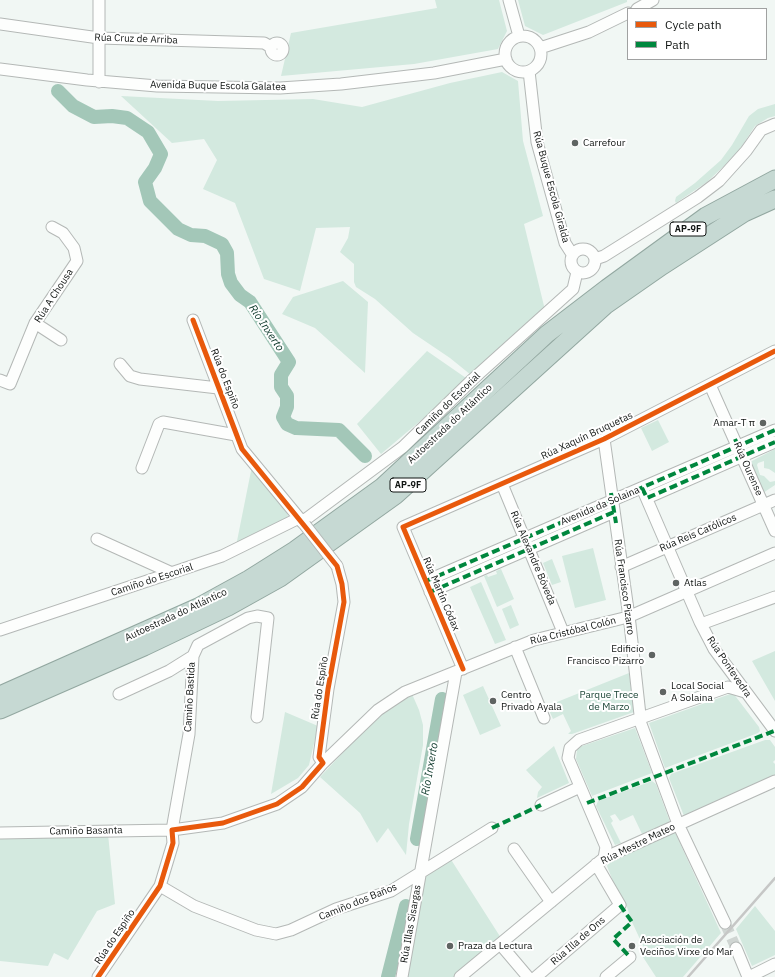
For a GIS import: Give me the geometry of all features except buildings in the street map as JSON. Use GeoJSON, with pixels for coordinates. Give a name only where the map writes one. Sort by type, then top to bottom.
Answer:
{"type":"FeatureCollection","features":[{"type":"Feature","properties":{"kind":"highway","name":"Autoestrada do Atlántico"},"geometry":{"type":"LineString","coordinates":[[0,695],[198,607],[249,579],[295,550],[382,487],[547,334],[706,216],[775,179]]}},
{"type":"Feature","properties":{"kind":"highway","name":"Autoestrada do Atlántico"},"geometry":{"type":"LineString","coordinates":[[0,710],[144,648],[228,607],[280,578],[396,495],[606,305],[662,266],[744,213],[775,199]]}},
{"type":"Feature","properties":{"kind":"highway"},"geometry":{"type":"LineString","coordinates":[[0,682],[196,598],[273,558],[295,550]]}},
{"type":"Feature","properties":{"kind":"highway"},"geometry":{"type":"LineString","coordinates":[[0,721],[179,644],[249,603],[280,578]]}},
{"type":"Feature","properties":{"kind":"street"},"geometry":{"type":"LineString","coordinates":[[99,82],[100,0]]}},
{"type":"Feature","properties":{"kind":"street"},"geometry":{"type":"LineString","coordinates":[[509,0],[519,36]]}},
{"type":"Feature","properties":{"kind":"street"},"geometry":{"type":"LineString","coordinates":[[638,5],[653,0]]}},
{"type":"Feature","properties":{"kind":"street"},"geometry":{"type":"LineString","coordinates":[[540,48],[589,32],[627,13]]}},
{"type":"Feature","properties":{"kind":"street","name":"Rúa Cruz de Arriba"},"geometry":{"type":"LineString","coordinates":[[0,24],[99,38],[264,43],[271,47]]}},
{"type":"Feature","properties":{"kind":"street"},"geometry":{"type":"LineString","coordinates":[[519,36],[529,37],[538,43],[540,48],[540,62],[529,71],[518,71],[508,64],[506,59],[506,48],[509,43],[519,36]]}},
{"type":"Feature","properties":{"kind":"street","name":"Avenida Buque Escola Galatea"},"geometry":{"type":"LineString","coordinates":[[0,69],[99,82],[165,86],[280,88],[342,84],[434,73],[506,59]]}},
{"type":"Feature","properties":{"kind":"street","name":"Rúa Buque Escola Giralda"},"geometry":{"type":"LineString","coordinates":[[529,71],[536,142],[565,243],[572,254]]}},
{"type":"Feature","properties":{"kind":"street"},"geometry":{"type":"LineString","coordinates":[[595,259],[604,256],[698,197],[719,181],[746,151],[761,130],[775,124]]}},
{"type":"Feature","properties":{"kind":"street","name":"Rúa A Chousa"},"geometry":{"type":"LineString","coordinates":[[0,380],[10,384],[35,324],[77,261],[74,248],[63,233],[52,227]]}},
{"type":"Feature","properties":{"kind":"street"},"geometry":{"type":"LineString","coordinates":[[587,249],[593,254],[595,259],[595,264],[590,271],[584,274],[577,272],[571,265],[572,254],[577,250],[587,249]]}},
{"type":"Feature","properties":{"kind":"street","name":"Camiño do Escorial"},"geometry":{"type":"LineString","coordinates":[[0,630],[222,556],[302,522],[403,447],[473,379],[573,289],[577,272]]}},
{"type":"Feature","properties":{"kind":"street","name":"Rúa do Espiño"},"geometry":{"type":"LineString","coordinates":[[193,320],[242,449],[337,566],[342,584],[344,602],[328,690],[319,757],[323,763]]}},
{"type":"Feature","properties":{"kind":"street"},"geometry":{"type":"LineString","coordinates":[[35,324],[61,340]]}},
{"type":"Feature","properties":{"kind":"street","name":"Rúa Xaquín Bruquetas"},"geometry":{"type":"LineString","coordinates":[[402,527],[604,439],[775,351]]}},
{"type":"Feature","properties":{"kind":"street"},"geometry":{"type":"LineString","coordinates":[[120,364],[130,376],[218,388]]}},
{"type":"Feature","properties":{"kind":"street","name":"Rúa Ourense"},"geometry":{"type":"LineString","coordinates":[[710,385],[775,531]]}},
{"type":"Feature","properties":{"kind":"street"},"geometry":{"type":"LineString","coordinates":[[142,468],[160,424],[163,422],[236,435]]}},
{"type":"Feature","properties":{"kind":"street","name":"Avenida da Solaina"},"geometry":{"type":"LineString","coordinates":[[430,592],[612,501],[644,493],[740,451],[775,430]]}},
{"type":"Feature","properties":{"kind":"street","name":"Rúa Francisco Pizarro"},"geometry":{"type":"LineString","coordinates":[[604,439],[640,718],[678,824],[725,923]]}},
{"type":"Feature","properties":{"kind":"street","name":"Avenida da Solaina"},"geometry":{"type":"LineString","coordinates":[[740,451],[775,442]]}},
{"type":"Feature","properties":{"kind":"street","name":"Rúa Alexandre Bóveda"},"geometry":{"type":"LineString","coordinates":[[502,484],[563,632]]}},
{"type":"Feature","properties":{"kind":"street","name":"Rúa Pontevedra"},"geometry":{"type":"LineString","coordinates":[[644,493],[686,592],[714,649],[728,670],[775,731]]}},
{"type":"Feature","properties":{"kind":"street","name":"Rúa Reis Católicos"},"geometry":{"type":"LineString","coordinates":[[621,567],[775,500]]}},
{"type":"Feature","properties":{"kind":"street","name":"Avenida da Solaina"},"geometry":{"type":"LineString","coordinates":[[426,581],[614,512]]}},
{"type":"Feature","properties":{"kind":"street","name":"Rúa Martín Códax"},"geometry":{"type":"LineString","coordinates":[[402,527],[426,581],[460,670]]}},
{"type":"Feature","properties":{"kind":"street"},"geometry":{"type":"LineString","coordinates":[[97,539],[172,573]]}},
{"type":"Feature","properties":{"kind":"street","name":"Rúa Cristóbal Colón"},"geometry":{"type":"LineString","coordinates":[[323,763],[391,700],[405,692],[534,640],[628,617],[775,553]]}},
{"type":"Feature","properties":{"kind":"street"},"geometry":{"type":"LineString","coordinates":[[701,624],[775,597]]}},
{"type":"Feature","properties":{"kind":"street","name":"Camiño Bastida"},"geometry":{"type":"LineString","coordinates":[[172,830],[189,734],[193,656],[198,645],[248,618],[258,616],[268,618],[257,718]]}},
{"type":"Feature","properties":{"kind":"street"},"geometry":{"type":"LineString","coordinates":[[515,647],[544,718]]}},
{"type":"Feature","properties":{"kind":"street"},"geometry":{"type":"LineString","coordinates":[[119,694],[169,671],[193,656]]}},
{"type":"Feature","properties":{"kind":"street"},"geometry":{"type":"LineString","coordinates":[[421,871],[460,670]]}},
{"type":"Feature","properties":{"kind":"street"},"geometry":{"type":"LineString","coordinates":[[728,670],[731,679],[728,687]]}},
{"type":"Feature","properties":{"kind":"street"},"geometry":{"type":"LineString","coordinates":[[605,856],[580,786],[568,758],[570,748],[579,740],[728,687],[745,692]]}},
{"type":"Feature","properties":{"kind":"street"},"geometry":{"type":"LineString","coordinates":[[172,830],[223,823],[277,804],[302,787],[323,763]]}},
{"type":"Feature","properties":{"kind":"street","name":"Rúa Mestre Mateo"},"geometry":{"type":"LineString","coordinates":[[463,976],[605,856],[775,781]]}},
{"type":"Feature","properties":{"kind":"street"},"geometry":{"type":"LineString","coordinates":[[541,805],[580,786]]}},
{"type":"Feature","properties":{"kind":"street","name":"Camiño dos Baños"},"geometry":{"type":"LineString","coordinates":[[160,886],[194,906],[256,930],[276,934],[291,930],[336,909],[391,891],[492,828]]}},
{"type":"Feature","properties":{"kind":"street","name":"Rúa do Espiño"},"geometry":{"type":"LineString","coordinates":[[98,977],[160,886],[173,843],[172,830]]}},
{"type":"Feature","properties":{"kind":"street","name":"Camiño Basanta"},"geometry":{"type":"LineString","coordinates":[[0,832],[172,830]]}},
{"type":"Feature","properties":{"kind":"street"},"geometry":{"type":"LineString","coordinates":[[514,849],[551,902]]}},
{"type":"Feature","properties":{"kind":"street","name":"Rúa Illa de Ons"},"geometry":{"type":"LineString","coordinates":[[536,977],[620,905],[605,856]]}},
{"type":"Feature","properties":{"kind":"street","name":"Rúa Illas Sisargas"},"geometry":{"type":"LineString","coordinates":[[402,977],[421,871]]}},
{"type":"Feature","properties":{"kind":"street"},"geometry":{"type":"LineString","coordinates":[[500,944],[528,977]]}},
{"type":"Feature","properties":{"kind":"street"},"geometry":{"type":"LineString","coordinates":[[736,948],[749,977],[775,964]]}},
{"type":"Feature","properties":{"kind":"street"},"geometry":{"type":"LineString","coordinates":[[606,977],[630,957]]}},
{"type":"Feature","properties":{"kind":"green space"},"geometry":{"type":"Polygon","coordinates":[[[435,0],[499,0],[507,31],[498,49],[414,64],[281,76],[291,33],[437,8],[435,0]]]}},
{"type":"Feature","properties":{"kind":"green space"},"geometry":{"type":"Polygon","coordinates":[[[518,0],[627,0],[627,2],[543,35],[525,26],[518,0]]]}},
{"type":"Feature","properties":{"kind":"green space"},"geometry":{"type":"Polygon","coordinates":[[[502,72],[518,81],[523,141],[543,216],[524,224],[545,310],[471,375],[450,358],[413,333],[375,299],[356,287],[354,282],[354,264],[340,252],[348,238],[350,227],[316,228],[300,291],[264,279],[235,203],[203,189],[217,160],[204,139],[172,143],[121,96],[218,101],[313,99],[362,107],[450,83],[502,72]]]}},
{"type":"Feature","properties":{"kind":"green space"},"geometry":{"type":"Polygon","coordinates":[[[775,104],[775,116],[768,118],[755,126],[740,149],[725,165],[707,182],[676,203],[676,197],[695,183],[721,160],[732,145],[749,116],[758,109],[775,104]]]}},
{"type":"Feature","properties":{"kind":"green space"},"geometry":{"type":"Polygon","coordinates":[[[343,281],[368,302],[365,373],[315,328],[282,314],[293,297],[343,281]]]}},
{"type":"Feature","properties":{"kind":"green space"},"geometry":{"type":"Polygon","coordinates":[[[427,351],[466,378],[432,411],[381,454],[357,424],[427,351]]]}},
{"type":"Feature","properties":{"kind":"green space"},"geometry":{"type":"Polygon","coordinates":[[[658,420],[669,442],[652,451],[641,428],[658,420]]]}},
{"type":"Feature","properties":{"kind":"green space"},"geometry":{"type":"Polygon","coordinates":[[[775,449],[775,473],[764,468],[764,461],[758,463],[757,465],[760,475],[764,476],[770,482],[775,481],[775,485],[763,493],[750,462],[775,449]]]}},
{"type":"Feature","properties":{"kind":"green space"},"geometry":{"type":"Polygon","coordinates":[[[252,466],[287,511],[288,516],[286,520],[236,546],[252,466]]]}},
{"type":"Feature","properties":{"kind":"green space"},"geometry":{"type":"Polygon","coordinates":[[[593,548],[606,600],[575,608],[562,556],[593,548]]]}},
{"type":"Feature","properties":{"kind":"green space"},"geometry":{"type":"Polygon","coordinates":[[[552,559],[561,582],[552,585],[543,563],[552,559]]]}},
{"type":"Feature","properties":{"kind":"green space"},"geometry":{"type":"Polygon","coordinates":[[[501,569],[514,599],[497,607],[484,576],[487,575],[488,577],[497,574],[496,571],[501,569]]]}},
{"type":"Feature","properties":{"kind":"green space"},"geometry":{"type":"Polygon","coordinates":[[[481,582],[506,640],[495,644],[470,587],[481,582]]]}},
{"type":"Feature","properties":{"kind":"green space"},"geometry":{"type":"Polygon","coordinates":[[[511,605],[519,625],[510,629],[502,609],[511,605]]]}},
{"type":"Feature","properties":{"kind":"green space"},"geometry":{"type":"Polygon","coordinates":[[[775,651],[775,701],[752,661],[775,651]]]}},
{"type":"Feature","properties":{"kind":"green space","name":"Parque Trece de Marzo"},"geometry":{"type":"Polygon","coordinates":[[[629,673],[634,712],[572,734],[568,734],[571,731],[563,714],[553,719],[547,706],[629,673]]]}},
{"type":"Feature","properties":{"kind":"green space"},"geometry":{"type":"Polygon","coordinates":[[[483,686],[501,726],[480,735],[463,695],[483,686]]]}},
{"type":"Feature","properties":{"kind":"green space"},"geometry":{"type":"Polygon","coordinates":[[[733,693],[759,727],[760,731],[665,768],[649,723],[733,693]]]}},
{"type":"Feature","properties":{"kind":"green space"},"geometry":{"type":"Polygon","coordinates":[[[412,694],[419,710],[423,725],[423,745],[409,824],[406,855],[388,828],[377,843],[360,813],[320,777],[379,714],[412,694]]]}},
{"type":"Feature","properties":{"kind":"green space"},"geometry":{"type":"Polygon","coordinates":[[[285,712],[318,726],[309,765],[298,778],[271,794],[285,712]]]}},
{"type":"Feature","properties":{"kind":"green space"},"geometry":{"type":"Polygon","coordinates":[[[635,728],[652,773],[592,796],[576,759],[577,750],[579,747],[635,728]]]}},
{"type":"Feature","properties":{"kind":"green space"},"geometry":{"type":"Polygon","coordinates":[[[765,740],[770,740],[775,747],[775,760],[773,762],[775,764],[775,775],[684,816],[669,778],[671,774],[765,740]]]}},
{"type":"Feature","properties":{"kind":"green space"},"geometry":{"type":"Polygon","coordinates":[[[554,746],[569,783],[537,798],[538,792],[542,787],[526,770],[554,746]]]}},
{"type":"Feature","properties":{"kind":"green space"},"geometry":{"type":"Polygon","coordinates":[[[652,781],[656,784],[670,822],[642,834],[633,815],[620,821],[615,814],[610,816],[613,821],[611,823],[621,843],[615,845],[596,806],[598,801],[652,781]]]}},
{"type":"Feature","properties":{"kind":"green space"},"geometry":{"type":"Polygon","coordinates":[[[674,830],[721,933],[683,977],[656,977],[641,954],[645,950],[627,907],[620,899],[607,866],[611,859],[674,830]]]}},
{"type":"Feature","properties":{"kind":"green space"},"geometry":{"type":"Polygon","coordinates":[[[108,834],[115,904],[97,911],[68,960],[54,953],[48,966],[0,961],[0,838],[108,834]]]}},
{"type":"Feature","properties":{"kind":"green space"},"geometry":{"type":"Polygon","coordinates":[[[450,858],[501,938],[455,977],[408,977],[426,872],[450,858]]]}},
{"type":"Feature","properties":{"kind":"green space"},"geometry":{"type":"Polygon","coordinates":[[[755,906],[775,931],[775,955],[752,966],[736,929],[755,906]]]}},
{"type":"Feature","properties":{"kind":"waterway","name":"Río Inxerto"},"geometry":{"type":"LineString","coordinates":[[58,91],[73,106],[94,117],[112,116],[127,118],[148,132],[161,154],[155,168],[145,182],[150,201],[178,229],[191,235],[205,236],[222,244],[227,253],[228,274],[231,283],[240,295],[250,302],[289,362],[281,375],[281,387],[287,396],[287,407],[283,417],[287,424],[296,428],[339,430],[365,456]]}},
{"type":"Feature","properties":{"kind":"waterway","name":"Río Inxerto"},"geometry":{"type":"LineString","coordinates":[[417,839],[442,699]]}},
{"type":"Feature","properties":{"kind":"waterway","name":"Río Inxerto"},"geometry":{"type":"LineString","coordinates":[[388,977],[406,906]]}},
{"type":"Feature","properties":{"kind":"tunnel"},"geometry":{"type":"LineString","coordinates":[[725,923],[736,948]]}},
{"type":"Feature","properties":{"kind":"railway"},"geometry":{"type":"LineString","coordinates":[[688,977],[775,878]]}},
{"type":"Feature","properties":{"kind":"marked path"},"geometry":{"type":"LineString","coordinates":[[426,581],[775,430]]}},
{"type":"Feature","properties":{"kind":"marked path"},"geometry":{"type":"LineString","coordinates":[[735,439],[746,464]]}},
{"type":"Feature","properties":{"kind":"marked path"},"geometry":{"type":"LineString","coordinates":[[642,488],[647,498],[775,442]]}},
{"type":"Feature","properties":{"kind":"marked path"},"geometry":{"type":"LineString","coordinates":[[611,493],[616,523]]}},
{"type":"Feature","properties":{"kind":"marked path"},"geometry":{"type":"LineString","coordinates":[[430,592],[614,512]]}},
{"type":"Feature","properties":{"kind":"marked path"},"geometry":{"type":"LineString","coordinates":[[522,533],[533,559]]}},
{"type":"Feature","properties":{"kind":"marked path"},"geometry":{"type":"LineString","coordinates":[[587,803],[774,731]]}},
{"type":"Feature","properties":{"kind":"marked path"},"geometry":{"type":"LineString","coordinates":[[492,828],[541,805]]}},
{"type":"Feature","properties":{"kind":"marked path"},"geometry":{"type":"LineString","coordinates":[[620,905],[632,922],[613,939],[630,957]]}},
{"type":"Feature","properties":{"kind":"cycle path"},"geometry":{"type":"LineString","coordinates":[[98,977],[160,886],[173,843],[172,830],[223,823],[277,804],[302,787],[323,763],[319,757],[328,689],[344,602],[342,584],[337,566],[242,449],[193,320]]}},
{"type":"Feature","properties":{"kind":"cycle path"},"geometry":{"type":"LineString","coordinates":[[463,669],[403,527],[604,439],[775,351]]}},
{"type":"Feature","properties":{"kind":"place","name":"Carrefour"},"geometry":{"type":"Point","coordinates":[575,143]}},
{"type":"Feature","properties":{"kind":"place","name":"Amar-T π"},"geometry":{"type":"Point","coordinates":[763,423]}},
{"type":"Feature","properties":{"kind":"place","name":"Atlas"},"geometry":{"type":"Point","coordinates":[676,583]}},
{"type":"Feature","properties":{"kind":"place","name":"Edificio Francisco Pizarro"},"geometry":{"type":"Point","coordinates":[652,655]}},
{"type":"Feature","properties":{"kind":"place","name":"Local Social A Solaina"},"geometry":{"type":"Point","coordinates":[663,692]}},
{"type":"Feature","properties":{"kind":"place","name":"Centro Privado Ayala"},"geometry":{"type":"Point","coordinates":[493,701]}},
{"type":"Feature","properties":{"kind":"place","name":"Praza da Lectura"},"geometry":{"type":"Point","coordinates":[450,946]}},
{"type":"Feature","properties":{"kind":"place","name":"Asociación de Veciños Virxe do Mar"},"geometry":{"type":"Point","coordinates":[632,946]}}]}
